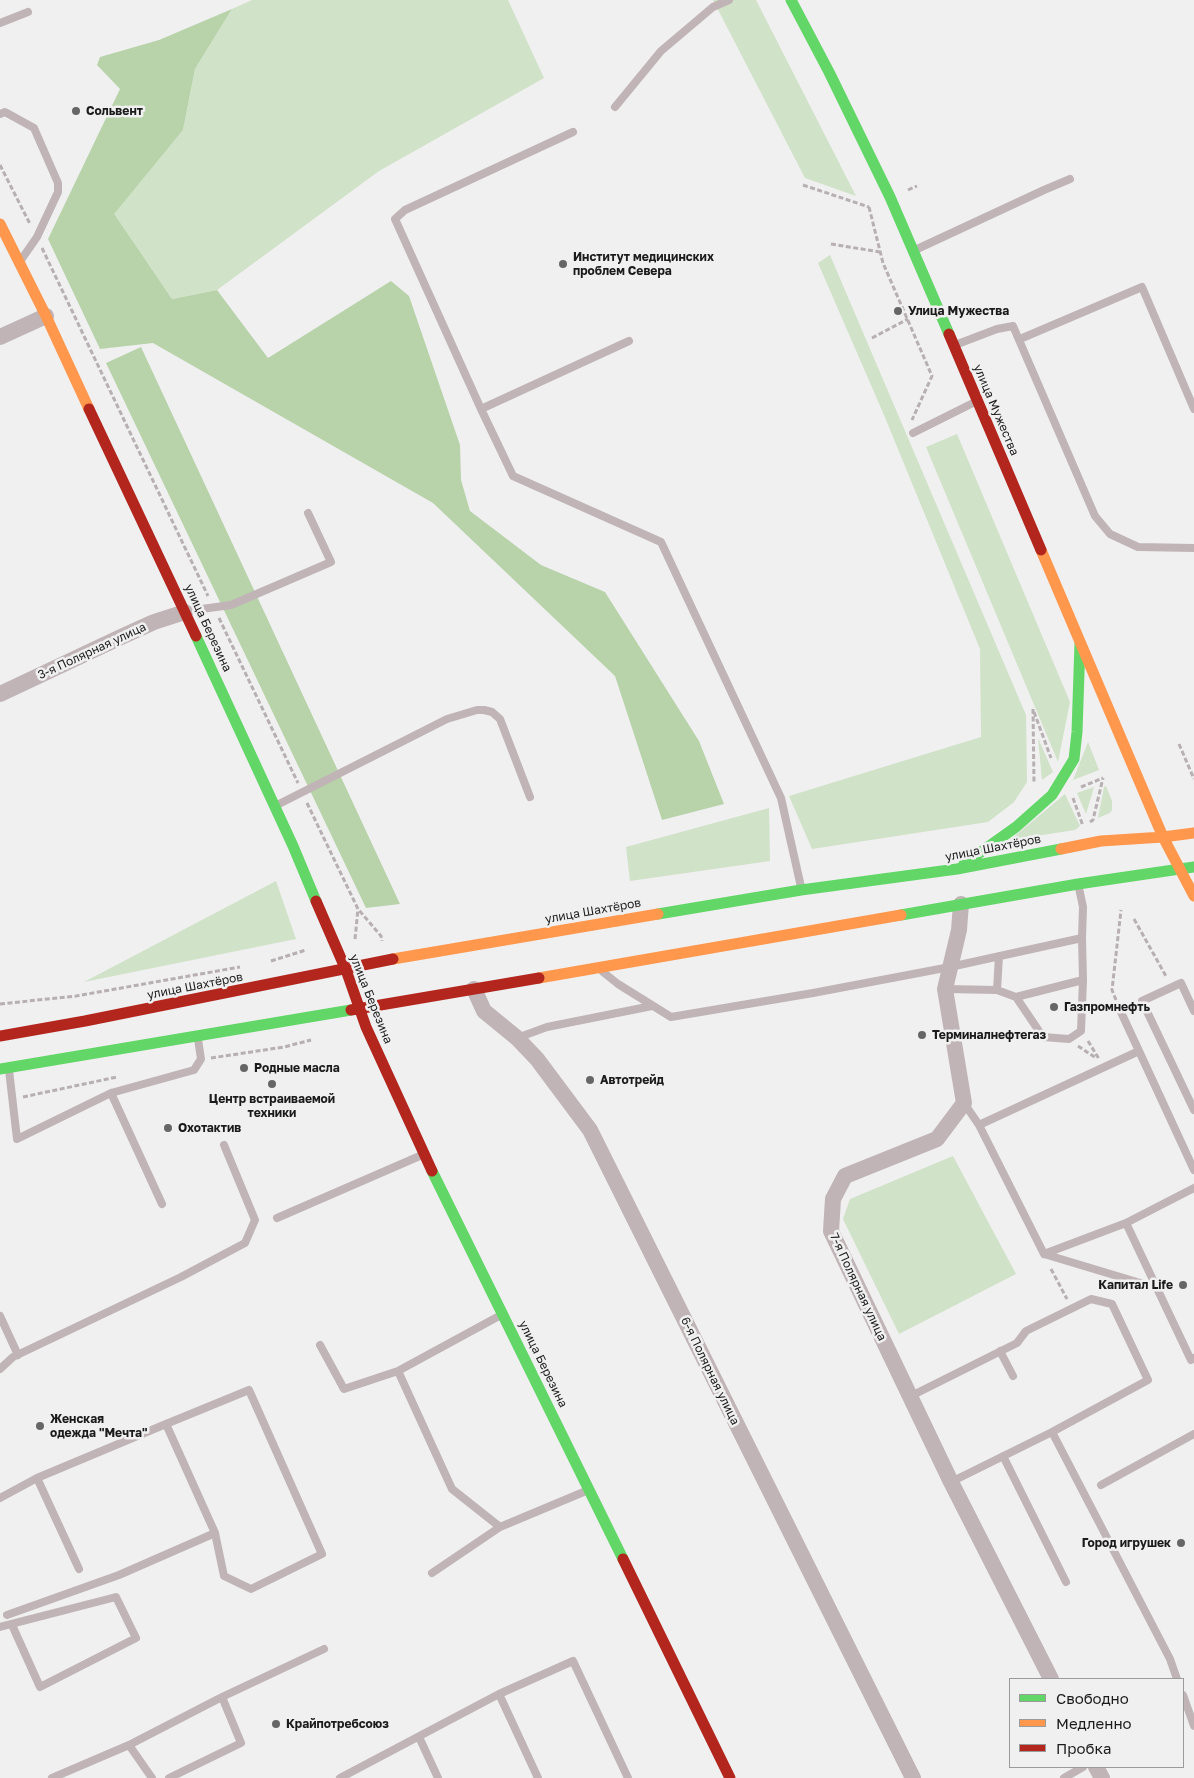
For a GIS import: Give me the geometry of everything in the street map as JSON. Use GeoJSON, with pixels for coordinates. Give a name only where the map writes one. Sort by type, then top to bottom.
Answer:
{"type":"FeatureCollection","features":[{"type":"Feature","properties":{"kind":"main road","name":"улица Мужества"},"geometry":{"type":"LineString","coordinates":[[791,0],[829,72],[890,197],[1163,837],[1194,896]]}},
{"type":"Feature","properties":{"kind":"main road","name":"улица Березина"},"geometry":{"type":"LineString","coordinates":[[0,224],[46,316],[274,806],[346,970],[359,1009],[424,1154],[730,1778]]}},
{"type":"Feature","properties":{"kind":"main road"},"geometry":{"type":"LineString","coordinates":[[957,869],[1016,827],[1052,795],[1074,759],[1077,732],[1080,643]]}},
{"type":"Feature","properties":{"kind":"main road","name":"улица Шахтёров"},"geometry":{"type":"LineString","coordinates":[[0,1036],[346,970],[386,960],[801,890],[957,869],[1100,841],[1194,833]]}},
{"type":"Feature","properties":{"kind":"main road"},"geometry":{"type":"LineString","coordinates":[[4,1069],[1078,884],[1194,867]]}},
{"type":"Feature","properties":{"kind":"street"},"geometry":{"type":"LineString","coordinates":[[0,337],[46,316]]}},
{"type":"Feature","properties":{"kind":"street","name":"3-я Полярная улица"},"geometry":{"type":"LineString","coordinates":[[0,694],[129,633],[154,622],[185,612]]}},
{"type":"Feature","properties":{"kind":"street"},"geometry":{"type":"LineString","coordinates":[[961,904],[959,930],[944,989],[964,1103]]}},
{"type":"Feature","properties":{"kind":"street","name":"6-я Полярная улица"},"geometry":{"type":"LineString","coordinates":[[474,989],[484,1011],[518,1038],[537,1059],[590,1130],[913,1778]]}},
{"type":"Feature","properties":{"kind":"street","name":"7-я Полярная улица"},"geometry":{"type":"LineString","coordinates":[[964,1103],[937,1139],[844,1176],[833,1199],[831,1231],[909,1397],[1050,1678]]}},
{"type":"Feature","properties":{"kind":"lane"},"geometry":{"type":"LineString","coordinates":[[615,107],[661,51],[713,7],[729,0]]}},
{"type":"Feature","properties":{"kind":"lane"},"geometry":{"type":"LineString","coordinates":[[0,23],[28,12]]}},
{"type":"Feature","properties":{"kind":"lane"},"geometry":{"type":"LineString","coordinates":[[0,114],[5,112],[34,128],[58,183],[58,192],[37,237],[20,262]]}},
{"type":"Feature","properties":{"kind":"lane"},"geometry":{"type":"LineString","coordinates":[[573,132],[405,210],[395,219],[513,476],[661,542],[781,798],[801,890]]}},
{"type":"Feature","properties":{"kind":"lane"},"geometry":{"type":"LineString","coordinates":[[914,251],[1070,179]]}},
{"type":"Feature","properties":{"kind":"lane"},"geometry":{"type":"LineString","coordinates":[[1020,339],[1142,287],[1194,409]]}},
{"type":"Feature","properties":{"kind":"lane"},"geometry":{"type":"LineString","coordinates":[[954,345],[997,329],[1013,326],[1095,516],[1110,534],[1138,547],[1194,548]]}},
{"type":"Feature","properties":{"kind":"lane"},"geometry":{"type":"LineString","coordinates":[[481,409],[629,341]]}},
{"type":"Feature","properties":{"kind":"lane"},"geometry":{"type":"LineString","coordinates":[[911,429],[977,401]]}},
{"type":"Feature","properties":{"kind":"lane"},"geometry":{"type":"LineString","coordinates":[[185,612],[231,605],[331,562],[308,513]]}},
{"type":"Feature","properties":{"kind":"lane"},"geometry":{"type":"LineString","coordinates":[[274,806],[447,719],[477,710],[492,712],[500,719],[530,797]]}},
{"type":"Feature","properties":{"kind":"lane"},"geometry":{"type":"LineString","coordinates":[[1016,997],[1043,1037],[1069,1039],[1081,1030],[1083,980],[1082,907],[1078,884]]}},
{"type":"Feature","properties":{"kind":"lane"},"geometry":{"type":"LineString","coordinates":[[597,967],[618,984],[670,1017],[813,993],[950,967],[1082,938]]}},
{"type":"Feature","properties":{"kind":"lane"},"geometry":{"type":"LineString","coordinates":[[997,990],[999,956]]}},
{"type":"Feature","properties":{"kind":"lane"},"geometry":{"type":"LineString","coordinates":[[944,989],[997,990],[1016,997],[1083,980]]}},
{"type":"Feature","properties":{"kind":"lane"},"geometry":{"type":"LineString","coordinates":[[1194,1011],[1181,983],[1142,1001],[1194,1110]]}},
{"type":"Feature","properties":{"kind":"lane"},"geometry":{"type":"LineString","coordinates":[[518,1038],[547,1027],[652,1006]]}},
{"type":"Feature","properties":{"kind":"lane"},"geometry":{"type":"LineString","coordinates":[[1120,1010],[1194,1170]]}},
{"type":"Feature","properties":{"kind":"lane"},"geometry":{"type":"LineString","coordinates":[[4,1069],[17,1139],[111,1094],[194,1070],[201,1059],[198,1037]]}},
{"type":"Feature","properties":{"kind":"lane"},"geometry":{"type":"LineString","coordinates":[[979,1125],[1140,1051]]}},
{"type":"Feature","properties":{"kind":"lane"},"geometry":{"type":"LineString","coordinates":[[111,1094],[162,1204]]}},
{"type":"Feature","properties":{"kind":"lane"},"geometry":{"type":"LineString","coordinates":[[964,1103],[979,1125],[1044,1254],[1157,1288]]}},
{"type":"Feature","properties":{"kind":"lane"},"geometry":{"type":"LineString","coordinates":[[0,1369],[18,1354],[181,1277],[245,1242],[255,1220],[224,1145]]}},
{"type":"Feature","properties":{"kind":"lane"},"geometry":{"type":"LineString","coordinates":[[277,1218],[424,1154]]}},
{"type":"Feature","properties":{"kind":"lane"},"geometry":{"type":"LineString","coordinates":[[1044,1254],[1126,1223],[1194,1188]]}},
{"type":"Feature","properties":{"kind":"lane"},"geometry":{"type":"LineString","coordinates":[[1126,1223],[1191,1360],[1194,1358]]}},
{"type":"Feature","properties":{"kind":"lane"},"geometry":{"type":"LineString","coordinates":[[909,1397],[1017,1343],[1026,1331],[1091,1299],[1112,1304],[1148,1380],[1052,1432],[951,1482]]}},
{"type":"Feature","properties":{"kind":"lane"},"geometry":{"type":"LineString","coordinates":[[320,1346],[344,1389],[398,1371],[503,1314]]}},
{"type":"Feature","properties":{"kind":"lane"},"geometry":{"type":"LineString","coordinates":[[0,1316],[18,1354]]}},
{"type":"Feature","properties":{"kind":"lane"},"geometry":{"type":"LineString","coordinates":[[1000,1351],[1013,1376]]}},
{"type":"Feature","properties":{"kind":"lane"},"geometry":{"type":"LineString","coordinates":[[398,1371],[452,1488],[500,1527]]}},
{"type":"Feature","properties":{"kind":"lane"},"geometry":{"type":"LineString","coordinates":[[0,1498],[37,1478],[166,1424],[249,1390],[322,1554],[251,1588],[224,1576],[215,1533],[166,1424]]}},
{"type":"Feature","properties":{"kind":"lane"},"geometry":{"type":"LineString","coordinates":[[1052,1432],[1170,1659],[1177,1678]]}},
{"type":"Feature","properties":{"kind":"lane"},"geometry":{"type":"LineString","coordinates":[[1101,1485],[1194,1434]]}},
{"type":"Feature","properties":{"kind":"lane"},"geometry":{"type":"LineString","coordinates":[[1003,1456],[1066,1582]]}},
{"type":"Feature","properties":{"kind":"lane"},"geometry":{"type":"LineString","coordinates":[[37,1478],[79,1569]]}},
{"type":"Feature","properties":{"kind":"lane"},"geometry":{"type":"LineString","coordinates":[[432,1573],[500,1527],[588,1490]]}},
{"type":"Feature","properties":{"kind":"lane"},"geometry":{"type":"LineString","coordinates":[[7,1615],[119,1575],[215,1533]]}},
{"type":"Feature","properties":{"kind":"lane"},"geometry":{"type":"LineString","coordinates":[[0,1628],[116,1597],[136,1638],[40,1687],[12,1625]]}},
{"type":"Feature","properties":{"kind":"lane"},"geometry":{"type":"LineString","coordinates":[[52,1778],[129,1745],[222,1697],[324,1648]]}},
{"type":"Feature","properties":{"kind":"lane"},"geometry":{"type":"LineString","coordinates":[[340,1778],[499,1694],[572,1662],[628,1778]]}},
{"type":"Feature","properties":{"kind":"lane"},"geometry":{"type":"LineString","coordinates":[[499,1694],[538,1778]]}},
{"type":"Feature","properties":{"kind":"lane"},"geometry":{"type":"LineString","coordinates":[[169,1778],[241,1743],[222,1697]]}},
{"type":"Feature","properties":{"kind":"lane"},"geometry":{"type":"LineString","coordinates":[[1184,1697],[1194,1726]]}},
{"type":"Feature","properties":{"kind":"lane"},"geometry":{"type":"LineString","coordinates":[[419,1737],[438,1778]]}},
{"type":"Feature","properties":{"kind":"lane"},"geometry":{"type":"LineString","coordinates":[[129,1745],[152,1778]]}},
{"type":"Feature","properties":{"kind":"lane"},"geometry":{"type":"LineString","coordinates":[[1064,1778],[1081,1768]]}},
{"type":"Feature","properties":{"kind":"path"},"geometry":{"type":"LineString","coordinates":[[0,165],[37,237],[358,908],[381,936]]}},
{"type":"Feature","properties":{"kind":"path"},"geometry":{"type":"LineString","coordinates":[[803,185],[871,206],[883,263],[932,376],[911,429]]}},
{"type":"Feature","properties":{"kind":"path"},"geometry":{"type":"LineString","coordinates":[[908,190],[917,186]]}},
{"type":"Feature","properties":{"kind":"path"},"geometry":{"type":"LineString","coordinates":[[832,244],[880,252]]}},
{"type":"Feature","properties":{"kind":"path"},"geometry":{"type":"LineString","coordinates":[[872,338],[908,319]]}},
{"type":"Feature","properties":{"kind":"path"},"geometry":{"type":"LineString","coordinates":[[1034,784],[1033,709],[1052,762]]}},
{"type":"Feature","properties":{"kind":"path"},"geometry":{"type":"LineString","coordinates":[[1180,744],[1194,779]]}},
{"type":"Feature","properties":{"kind":"path"},"geometry":{"type":"LineString","coordinates":[[1071,791],[1083,826],[1093,820],[1103,778],[1079,788]]}},
{"type":"Feature","properties":{"kind":"path"},"geometry":{"type":"LineString","coordinates":[[355,939],[358,908]]}},
{"type":"Feature","properties":{"kind":"path"},"geometry":{"type":"LineString","coordinates":[[1120,1010],[1112,990],[1121,910]]}},
{"type":"Feature","properties":{"kind":"path"},"geometry":{"type":"LineString","coordinates":[[1134,919],[1172,987]]}},
{"type":"Feature","properties":{"kind":"path"},"geometry":{"type":"LineString","coordinates":[[267,962],[306,950]]}},
{"type":"Feature","properties":{"kind":"path"},"geometry":{"type":"LineString","coordinates":[[0,1004],[76,996],[248,965]]}},
{"type":"Feature","properties":{"kind":"path"},"geometry":{"type":"LineString","coordinates":[[1069,1039],[1102,1063],[1081,1030]]}},
{"type":"Feature","properties":{"kind":"path"},"geometry":{"type":"LineString","coordinates":[[1057,1280],[1072,1309]]}},
{"type":"Feature","properties":{"kind":"green space"},"geometry":{"type":"Polygon","coordinates":[[[252,0],[508,0],[544,78],[379,171],[217,290],[172,299],[113,214],[183,130],[195,69],[232,9],[252,0]]]}},
{"type":"Feature","properties":{"kind":"green space"},"geometry":{"type":"Polygon","coordinates":[[[713,0],[756,0],[856,196],[805,178],[713,0]]]}},
{"type":"Feature","properties":{"kind":"green space"},"geometry":{"type":"Polygon","coordinates":[[[232,9],[195,69],[183,130],[114,214],[172,299],[217,290],[268,358],[391,281],[409,296],[460,445],[461,480],[470,511],[541,565],[605,592],[699,741],[724,804],[662,820],[615,676],[433,503],[153,343],[100,349],[48,239],[120,89],[97,65],[100,57],[159,40],[232,9]]]}},
{"type":"Feature","properties":{"kind":"green space"},"geometry":{"type":"Polygon","coordinates":[[[830,255],[1026,715],[1027,782],[1014,802],[988,822],[812,849],[789,796],[981,737],[980,649],[884,415],[818,263],[830,255]]]}},
{"type":"Feature","properties":{"kind":"green space"},"geometry":{"type":"Polygon","coordinates":[[[141,347],[400,904],[366,908],[106,363],[141,347]]]}},
{"type":"Feature","properties":{"kind":"green space"},"geometry":{"type":"Polygon","coordinates":[[[957,434],[1070,702],[1058,762],[926,447],[957,434]]]}},
{"type":"Feature","properties":{"kind":"green space"},"geometry":{"type":"Polygon","coordinates":[[[1038,738],[1053,772],[1042,780],[1038,738]]]}},
{"type":"Feature","properties":{"kind":"green space"},"geometry":{"type":"Polygon","coordinates":[[[1088,742],[1099,770],[1073,780],[1088,742]]]}},
{"type":"Feature","properties":{"kind":"green space"},"geometry":{"type":"Polygon","coordinates":[[[1106,786],[1112,801],[1112,810],[1110,813],[1098,818],[1104,787],[1106,786]]]}},
{"type":"Feature","properties":{"kind":"green space"},"geometry":{"type":"Polygon","coordinates":[[[1094,787],[1086,814],[1077,793],[1094,787]]]}},
{"type":"Feature","properties":{"kind":"green space"},"geometry":{"type":"Polygon","coordinates":[[[1065,794],[1080,826],[1075,830],[1010,840],[1065,794]]]}},
{"type":"Feature","properties":{"kind":"green space"},"geometry":{"type":"Polygon","coordinates":[[[769,808],[770,861],[630,881],[626,847],[769,808]]]}},
{"type":"Feature","properties":{"kind":"green space"},"geometry":{"type":"Polygon","coordinates":[[[276,881],[296,939],[84,982],[276,881]]]}},
{"type":"Feature","properties":{"kind":"green space"},"geometry":{"type":"Polygon","coordinates":[[[953,1156],[1016,1274],[899,1334],[843,1219],[850,1199],[953,1156]]]}},
{"type":"Feature","properties":{"kind":"traffic: fast"},"geometry":{"type":"LineString","coordinates":[[791,0],[829,72],[890,197],[949,334]]}},
{"type":"Feature","properties":{"kind":"traffic: fast"},"geometry":{"type":"LineString","coordinates":[[196,636],[293,846],[316,901]]}},
{"type":"Feature","properties":{"kind":"traffic: fast"},"geometry":{"type":"LineString","coordinates":[[964,864],[1016,827],[1052,795],[1074,759],[1077,732],[1080,643]]}},
{"type":"Feature","properties":{"kind":"traffic: fast"},"geometry":{"type":"LineString","coordinates":[[658,914],[801,890],[957,869],[1061,849]]}},
{"type":"Feature","properties":{"kind":"traffic: fast"},"geometry":{"type":"LineString","coordinates":[[901,915],[1078,884],[1194,867]]}},
{"type":"Feature","properties":{"kind":"traffic: fast"},"geometry":{"type":"LineString","coordinates":[[0,1069],[351,1010]]}},
{"type":"Feature","properties":{"kind":"traffic: fast"},"geometry":{"type":"LineString","coordinates":[[432,1171],[623,1559]]}},
{"type":"Feature","properties":{"kind":"traffic: slow"},"geometry":{"type":"LineString","coordinates":[[0,224],[46,316],[89,409]]}},
{"type":"Feature","properties":{"kind":"traffic: slow"},"geometry":{"type":"LineString","coordinates":[[1041,550],[1163,837],[1194,896]]}},
{"type":"Feature","properties":{"kind":"traffic: slow"},"geometry":{"type":"LineString","coordinates":[[1061,849],[1101,841],[1194,833]]}},
{"type":"Feature","properties":{"kind":"traffic: slow"},"geometry":{"type":"LineString","coordinates":[[393,959],[658,914]]}},
{"type":"Feature","properties":{"kind":"traffic: slow"},"geometry":{"type":"LineString","coordinates":[[539,978],[901,915]]}},
{"type":"Feature","properties":{"kind":"traffic: jam"},"geometry":{"type":"LineString","coordinates":[[949,334],[1041,550]]}},
{"type":"Feature","properties":{"kind":"traffic: jam"},"geometry":{"type":"LineString","coordinates":[[89,409],[196,636]]}},
{"type":"Feature","properties":{"kind":"traffic: jam"},"geometry":{"type":"LineString","coordinates":[[316,901],[346,970],[366,1027],[432,1171]]}},
{"type":"Feature","properties":{"kind":"traffic: jam"},"geometry":{"type":"LineString","coordinates":[[0,1036],[85,1021],[393,959]]}},
{"type":"Feature","properties":{"kind":"traffic: jam"},"geometry":{"type":"LineString","coordinates":[[351,1010],[539,978]]}},
{"type":"Feature","properties":{"kind":"traffic: jam"},"geometry":{"type":"LineString","coordinates":[[623,1559],[730,1778]]}},
{"type":"Feature","properties":{"kind":"place","name":"Сольвент"},"geometry":{"type":"Point","coordinates":[76,111]}},
{"type":"Feature","properties":{"kind":"place","name":"Институт медицинских проблем Севера"},"geometry":{"type":"Point","coordinates":[563,264]}},
{"type":"Feature","properties":{"kind":"place","name":"Улица Мужества"},"geometry":{"type":"Point","coordinates":[898,311]}},
{"type":"Feature","properties":{"kind":"place","name":"Газпромнефть"},"geometry":{"type":"Point","coordinates":[1054,1007]}},
{"type":"Feature","properties":{"kind":"place","name":"Терминалнефтегаз"},"geometry":{"type":"Point","coordinates":[922,1035]}},
{"type":"Feature","properties":{"kind":"place","name":"Родные масла"},"geometry":{"type":"Point","coordinates":[244,1068]}},
{"type":"Feature","properties":{"kind":"place","name":"Автотрейд"},"geometry":{"type":"Point","coordinates":[590,1080]}},
{"type":"Feature","properties":{"kind":"place","name":"Центр встраиваемой техники"},"geometry":{"type":"Point","coordinates":[272,1084]}},
{"type":"Feature","properties":{"kind":"place","name":"Охотактив"},"geometry":{"type":"Point","coordinates":[168,1128]}},
{"type":"Feature","properties":{"kind":"place","name":"Капитал Life"},"geometry":{"type":"Point","coordinates":[1183,1285]}},
{"type":"Feature","properties":{"kind":"place","name":"Женская одежда \"Мечта\""},"geometry":{"type":"Point","coordinates":[40,1426]}},
{"type":"Feature","properties":{"kind":"place","name":"Город игрушек"},"geometry":{"type":"Point","coordinates":[1181,1543]}},
{"type":"Feature","properties":{"kind":"place","name":"Крайпотребсоюз"},"geometry":{"type":"Point","coordinates":[276,1724]}}]}
